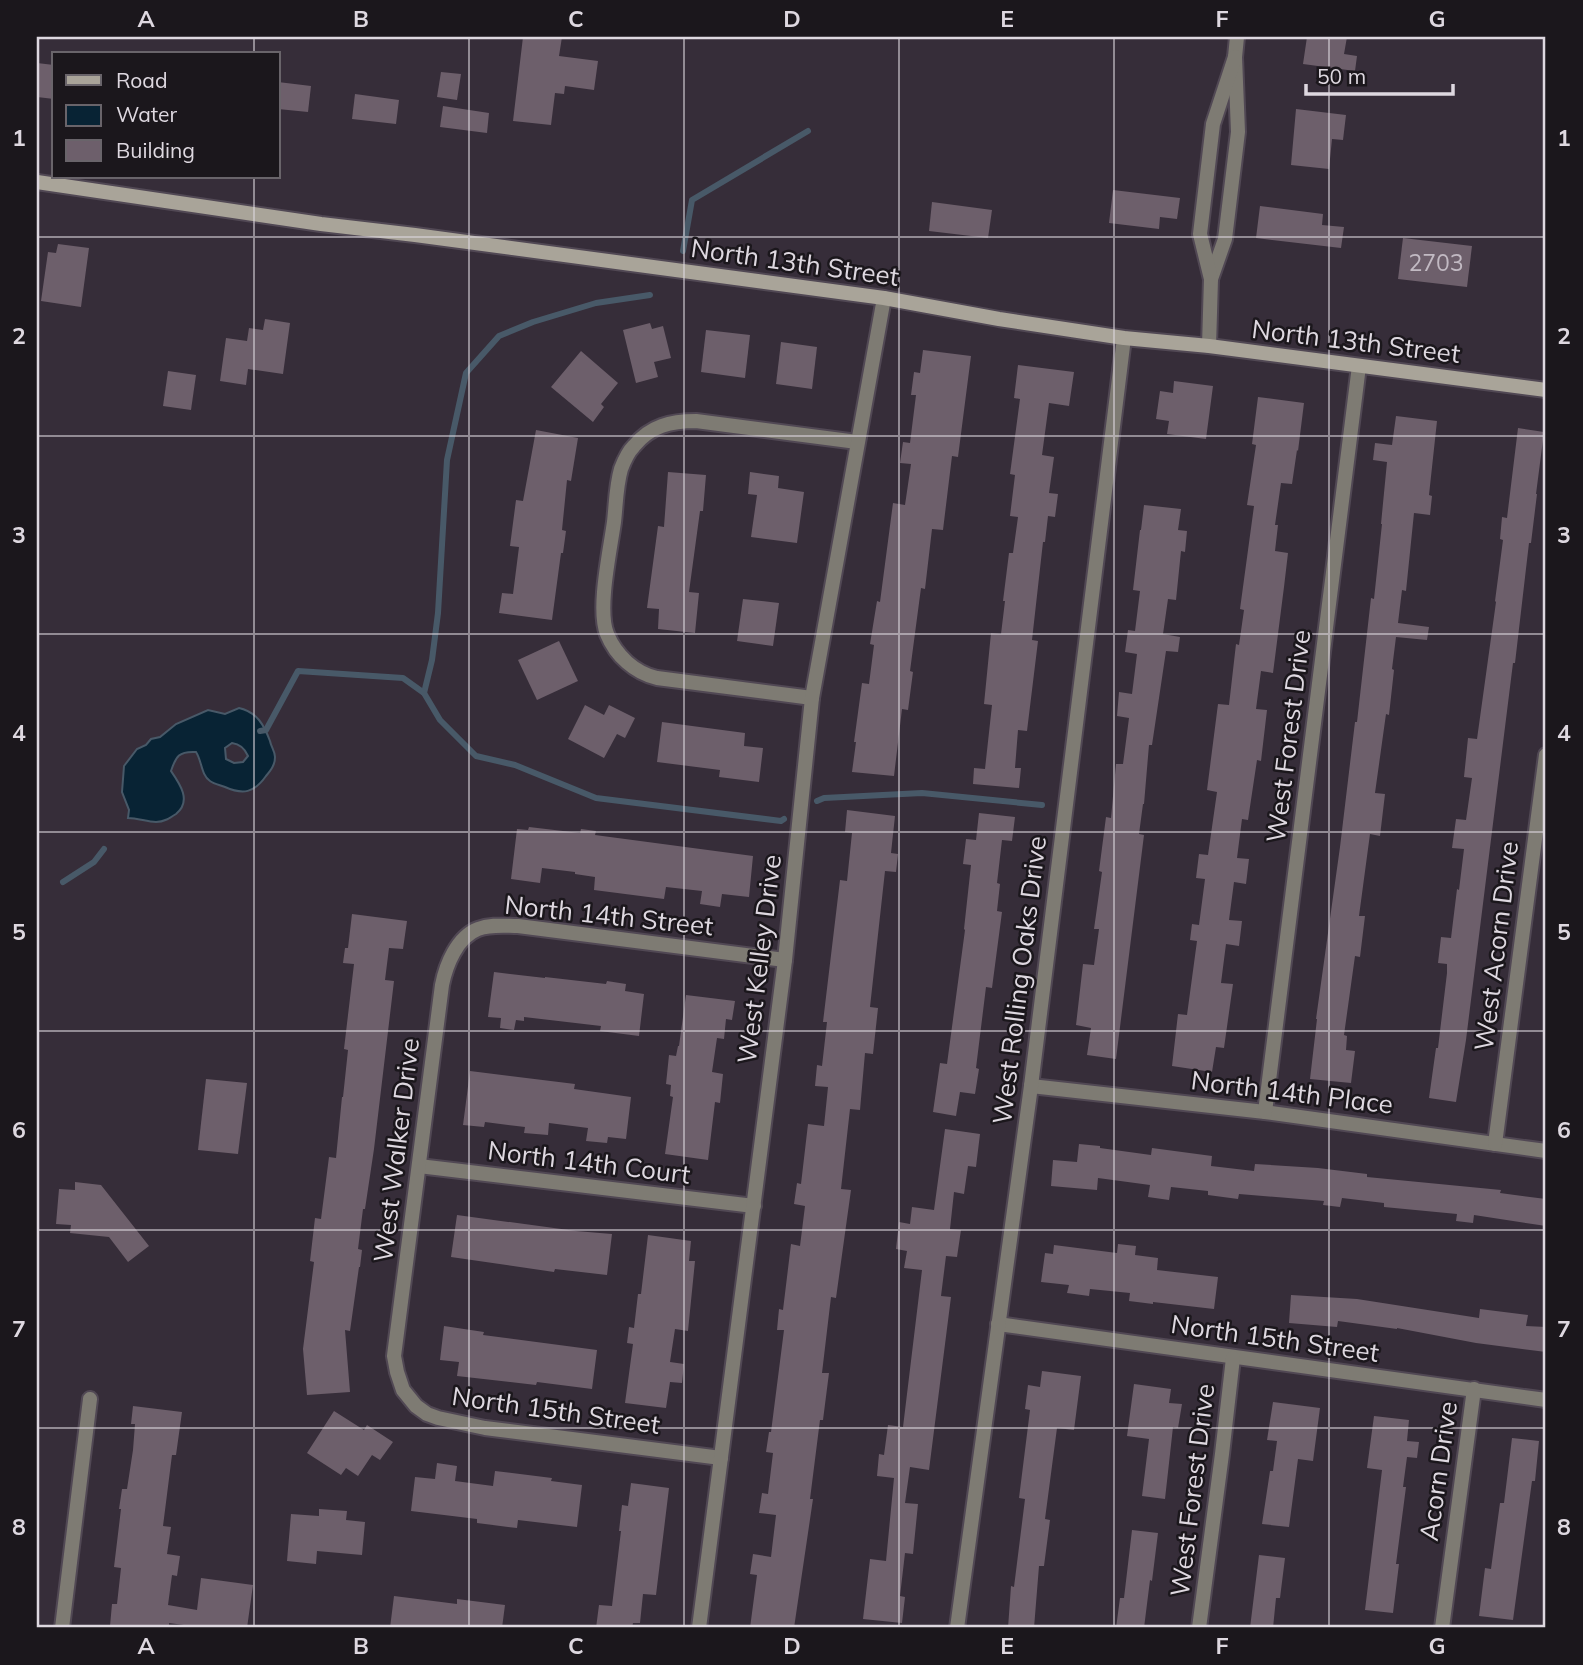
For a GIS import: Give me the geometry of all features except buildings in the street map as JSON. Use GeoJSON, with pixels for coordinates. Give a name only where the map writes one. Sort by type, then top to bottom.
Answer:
{"type":"FeatureCollection","features":[{"type":"Feature","properties":{"kind":"street"},"geometry":{"type":"LineString","coordinates":[[1211,279],[1225,239],[1238,132],[1235,57],[1237,37]]}},
{"type":"Feature","properties":{"kind":"street"},"geometry":{"type":"LineString","coordinates":[[1209,346],[1211,279],[1200,234],[1213,124],[1235,57]]}},
{"type":"Feature","properties":{"kind":"street","name":"North 13th Street"},"geometry":{"type":"LineString","coordinates":[[37,182],[321,224],[415,234],[884,298],[1124,338],[1209,346],[1546,390]]}},
{"type":"Feature","properties":{"kind":"street","name":"West Kelley Drive"},"geometry":{"type":"LineString","coordinates":[[699,1628],[785,960],[812,698],[884,298]]}},
{"type":"Feature","properties":{"kind":"street","name":"West Rolling Oaks Drive"},"geometry":{"type":"LineString","coordinates":[[957,1628],[1031,1086],[1124,338]]}},
{"type":"Feature","properties":{"kind":"street","name":"West Forest Drive"},"geometry":{"type":"LineString","coordinates":[[1265,1112],[1359,366]]}},
{"type":"Feature","properties":{"kind":"street"},"geometry":{"type":"LineString","coordinates":[[812,698],[657,678],[636,670],[619,654],[607,634],[604,596],[621,469],[633,447],[645,434],[664,424],[682,421],[857,442]]}},
{"type":"Feature","properties":{"kind":"street","name":"West Acorn Drive"},"geometry":{"type":"LineString","coordinates":[[1495,1144],[1546,755]]}},
{"type":"Feature","properties":{"kind":"street","name":"North 14th Street"},"geometry":{"type":"LineString","coordinates":[[470,933],[493,926],[518,926],[785,960]]}},
{"type":"Feature","properties":{"kind":"street","name":"West Walker Drive"},"geometry":{"type":"LineString","coordinates":[[400,1381],[394,1356],[442,985],[449,961],[470,933]]}},
{"type":"Feature","properties":{"kind":"street","name":"North 14th Place"},"geometry":{"type":"LineString","coordinates":[[1031,1086],[1265,1112],[1546,1151]]}},
{"type":"Feature","properties":{"kind":"street","name":"North 14th Court"},"geometry":{"type":"LineString","coordinates":[[419,1166],[754,1206]]}},
{"type":"Feature","properties":{"kind":"street","name":"North 15th Street"},"geometry":{"type":"LineString","coordinates":[[998,1324],[1546,1399]]}},
{"type":"Feature","properties":{"kind":"street","name":"West Forest Drive"},"geometry":{"type":"LineString","coordinates":[[1199,1628],[1233,1358]]}},
{"type":"Feature","properties":{"kind":"street","name":"North 15th Street"},"geometry":{"type":"LineString","coordinates":[[400,1381],[403,1390],[416,1406],[438,1418],[485,1428],[721,1458]]}},
{"type":"Feature","properties":{"kind":"street","name":"Acorn Drive"},"geometry":{"type":"LineString","coordinates":[[1441,1628],[1474,1389]]}},
{"type":"Feature","properties":{"kind":"street"},"geometry":{"type":"LineString","coordinates":[[62,1628],[90,1399]]}},
{"type":"Feature","properties":{"kind":"water"},"geometry":{"type":"Polygon","coordinates":[[[239,708],[245,710],[259,720],[265,730],[275,760],[262,782],[243,792],[215,784],[205,775],[196,752],[186,752],[177,758],[171,771],[183,792],[181,809],[159,822],[128,818],[129,810],[122,792],[124,766],[137,749],[151,739],[160,737],[176,724],[208,710],[225,714],[239,708]],[[235,744],[225,748],[226,759],[234,763],[243,762],[248,756],[242,747],[235,744]]]}},
{"type":"Feature","properties":{"kind":"waterway"},"geometry":{"type":"LineString","coordinates":[[683,251],[692,200],[808,131]]}},
{"type":"Feature","properties":{"kind":"waterway"},"geometry":{"type":"LineString","coordinates":[[424,693],[432,660],[438,613],[447,460],[466,373],[499,336],[533,322],[596,303],[650,295]]}},
{"type":"Feature","properties":{"kind":"waterway"},"geometry":{"type":"LineString","coordinates":[[260,731],[266,730],[298,671],[403,678],[424,693],[440,720],[476,756],[515,765],[596,798],[781,821],[784,819]]}},
{"type":"Feature","properties":{"kind":"waterway"},"geometry":{"type":"LineString","coordinates":[[817,801],[824,798],[922,793],[1042,805]]}},
{"type":"Feature","properties":{"kind":"waterway"},"geometry":{"type":"LineString","coordinates":[[63,882],[94,862],[104,849]]}}]}
